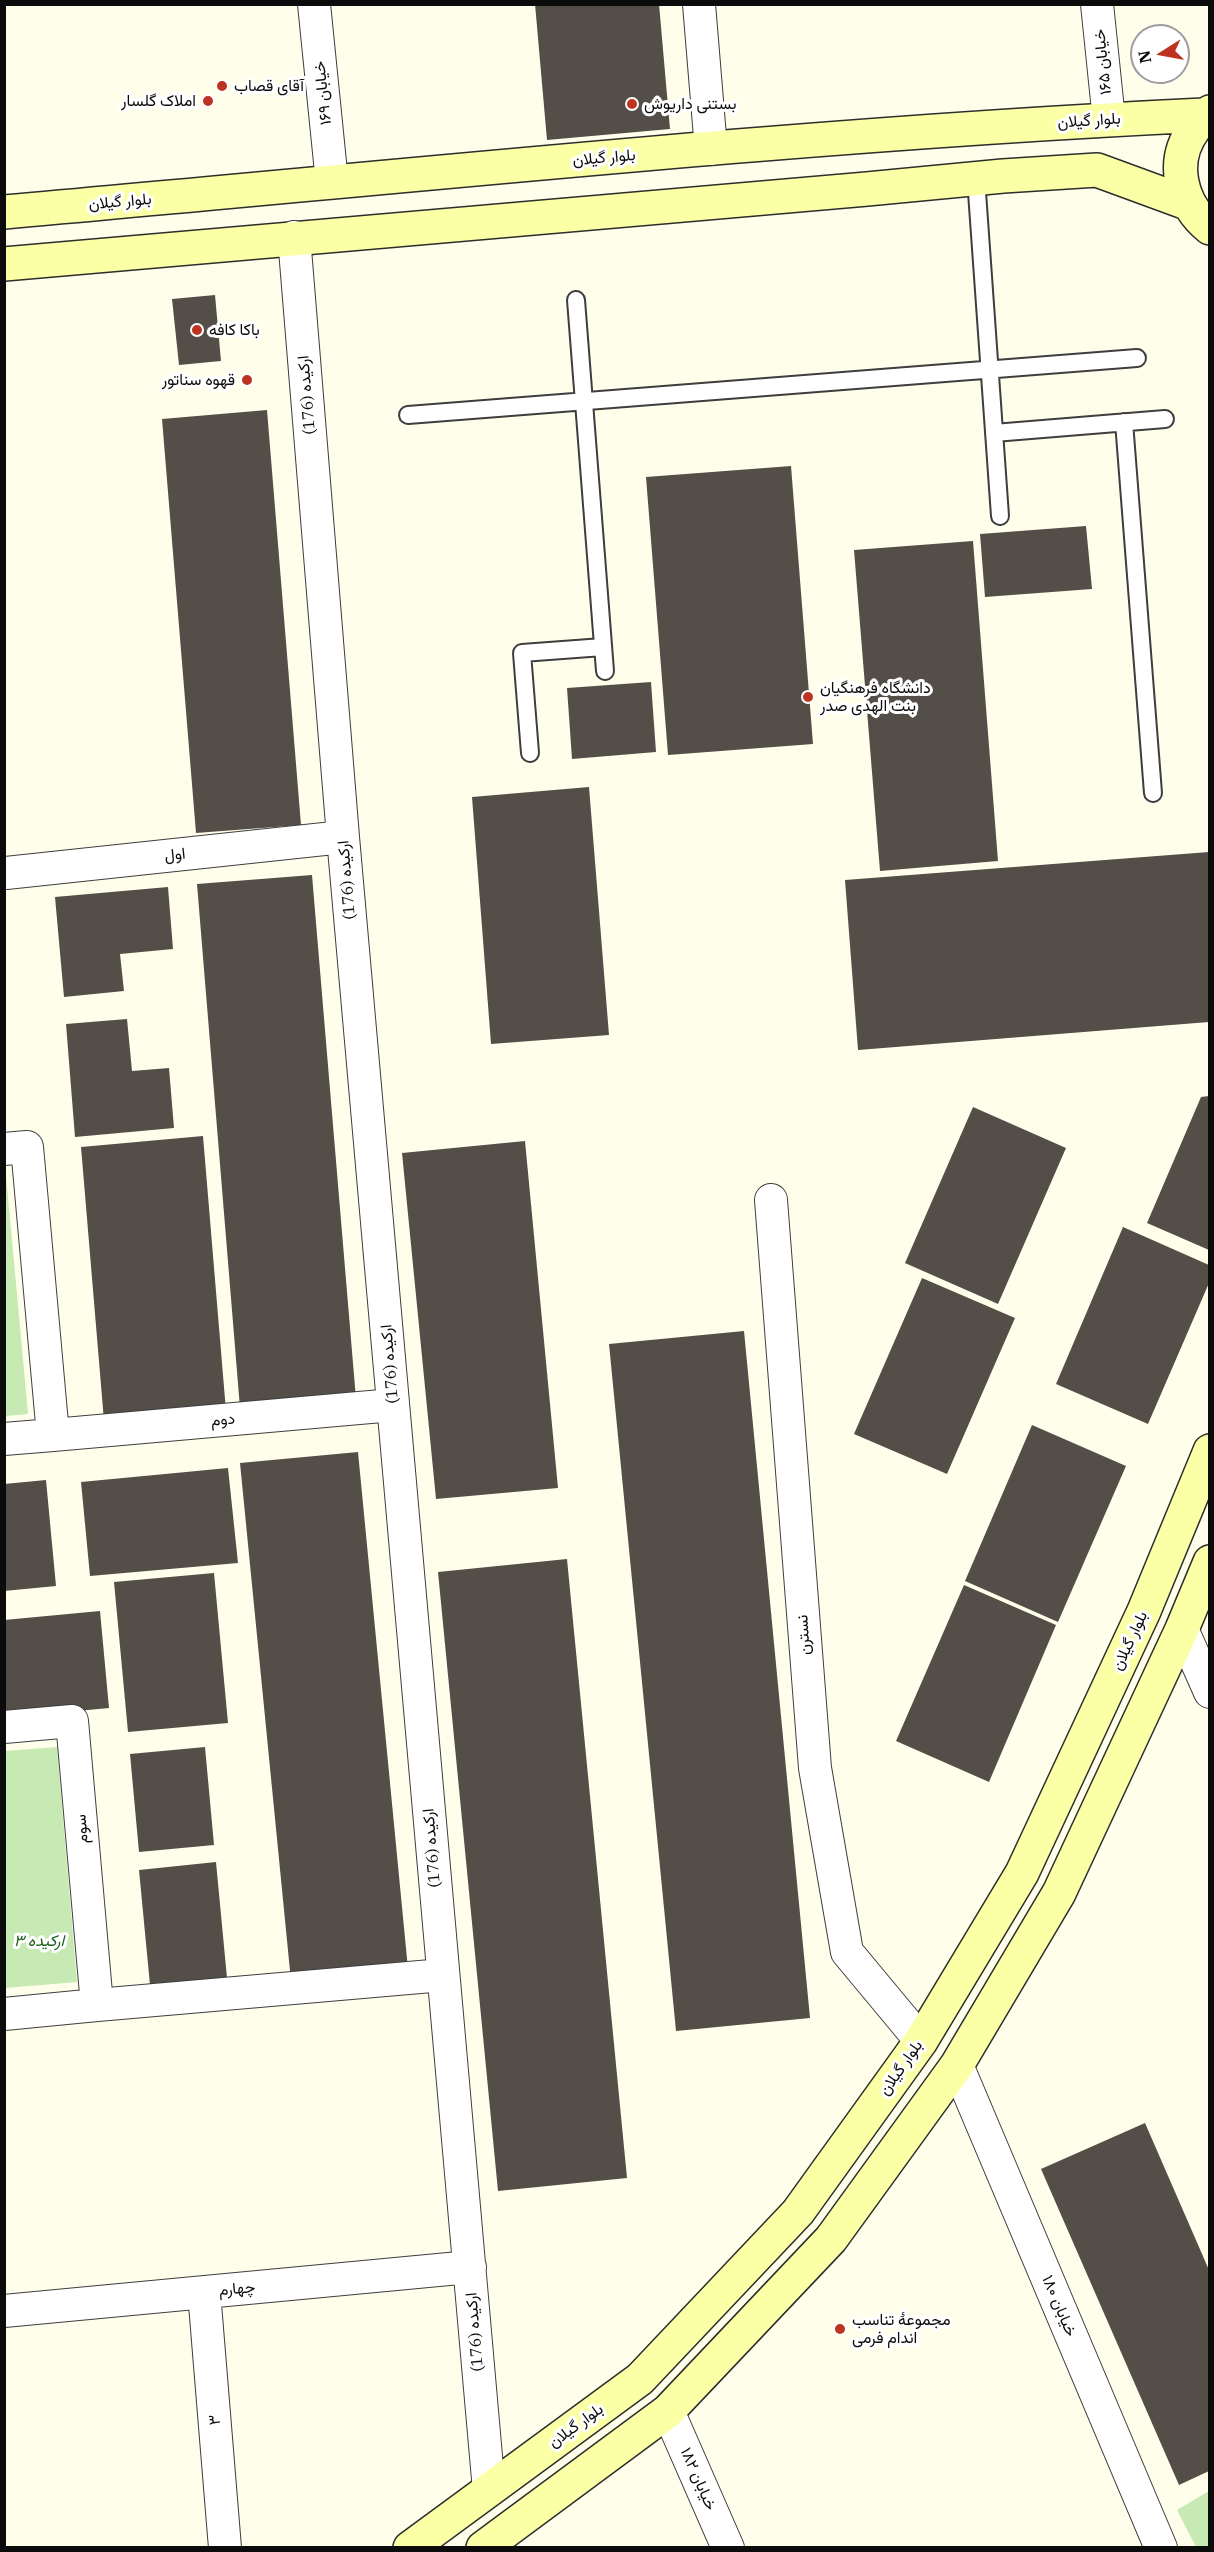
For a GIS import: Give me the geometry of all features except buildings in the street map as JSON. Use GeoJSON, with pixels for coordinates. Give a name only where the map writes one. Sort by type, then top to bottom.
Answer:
{"type":"FeatureCollection","features":[{"type":"Feature","properties":{"kind":"main road","name":"بلوار گیلان"},"geometry":{"type":"LineString","coordinates":[[4,212],[711,148],[1207,114]]}},
{"type":"Feature","properties":{"kind":"main road"},"geometry":{"type":"LineString","coordinates":[[1207,114],[1185,141],[1179,172],[1187,203],[1209,229]]}},
{"type":"Feature","properties":{"kind":"main road"},"geometry":{"type":"LineString","coordinates":[[4,264],[294,237],[843,192],[976,178],[1097,170],[1187,203]]}},
{"type":"Feature","properties":{"kind":"main road","name":"بلوار گیلان"},"geometry":{"type":"LineString","coordinates":[[410,2547],[640,2379],[798,2212],[921,2041],[1022,1873],[1144,1611],[1209,1451]]}},
{"type":"Feature","properties":{"kind":"main road"},"geometry":{"type":"LineString","coordinates":[[483,2547],[668,2411],[831,2239],[957,2065],[1059,1893],[1182,1629],[1209,1562]]}},
{"type":"Feature","properties":{"kind":"street","name":"خیابان ۱۶۹"},"geometry":{"type":"LineString","coordinates":[[314,4],[332,183]]}},
{"type":"Feature","properties":{"kind":"street"},"geometry":{"type":"LineString","coordinates":[[699,4],[711,148]]}},
{"type":"Feature","properties":{"kind":"street","name":"خیابان ۱۶۵"},"geometry":{"type":"LineString","coordinates":[[1097,4],[1108,120]]}},
{"type":"Feature","properties":{"kind":"street","name":"ارکیده (176)"},"geometry":{"type":"LineString","coordinates":[[294,237],[393,1405],[489,2490]]}},
{"type":"Feature","properties":{"kind":"street","name":"اول"},"geometry":{"type":"LineString","coordinates":[[5,869],[344,837]]}},
{"type":"Feature","properties":{"kind":"street"},"geometry":{"type":"LineString","coordinates":[[4,1149],[27,1147],[53,1435]]}},
{"type":"Feature","properties":{"kind":"street","name":"نسترن"},"geometry":{"type":"LineString","coordinates":[[771,1200],[815,1768],[847,1952],[921,2041]]}},
{"type":"Feature","properties":{"kind":"street","name":"دوم"},"geometry":{"type":"LineString","coordinates":[[4,1439],[393,1405]]}},
{"type":"Feature","properties":{"kind":"street"},"geometry":{"type":"LineString","coordinates":[[1182,1629],[1209,1692]]}},
{"type":"Feature","properties":{"kind":"street","name":"سوم"},"geometry":{"type":"LineString","coordinates":[[4,1727],[72,1721],[97,2005]]}},
{"type":"Feature","properties":{"kind":"street"},"geometry":{"type":"LineString","coordinates":[[4,2014],[444,1975]]}},
{"type":"Feature","properties":{"kind":"street","name":"خیابان ۱۸۰"},"geometry":{"type":"LineString","coordinates":[[957,2065],[1161,2547]]}},
{"type":"Feature","properties":{"kind":"street","name":"چهارم"},"geometry":{"type":"LineString","coordinates":[[4,2311],[470,2267]]}},
{"type":"Feature","properties":{"kind":"street","name":"۳"},"geometry":{"type":"LineString","coordinates":[[204,2292],[225,2547]]}},
{"type":"Feature","properties":{"kind":"street","name":"خیابان ۱۸۲"},"geometry":{"type":"LineString","coordinates":[[668,2411],[728,2547]]}},
{"type":"Feature","properties":{"kind":"lane"},"geometry":{"type":"LineString","coordinates":[[976,178],[1000,516]]}},
{"type":"Feature","properties":{"kind":"lane"},"geometry":{"type":"LineString","coordinates":[[576,300],[605,671]]}},
{"type":"Feature","properties":{"kind":"lane"},"geometry":{"type":"LineString","coordinates":[[408,415],[1137,358]]}},
{"type":"Feature","properties":{"kind":"lane"},"geometry":{"type":"LineString","coordinates":[[994,433],[1165,419]]}},
{"type":"Feature","properties":{"kind":"lane"},"geometry":{"type":"LineString","coordinates":[[1124,422],[1153,793]]}},
{"type":"Feature","properties":{"kind":"lane"},"geometry":{"type":"LineString","coordinates":[[530,753],[522,653],[603,646]]}},
{"type":"Feature","properties":{"kind":"green space"},"geometry":{"type":"Polygon","coordinates":[[[5,1175],[28,1414],[5,1416],[5,1175]]]}},
{"type":"Feature","properties":{"kind":"green space","name":"ارکیده ۳"},"geometry":{"type":"Polygon","coordinates":[[[57,1747],[77,1982],[5,1988],[5,1751],[57,1747]]]}},
{"type":"Feature","properties":{"kind":"green space"},"geometry":{"type":"Polygon","coordinates":[[[1209,2491],[1209,2547],[1196,2547],[1177,2510],[1209,2491]]]}},
{"type":"Feature","properties":{"kind":"place","name":"آقای قصاب"},"geometry":{"type":"Point","coordinates":[222,86]}},
{"type":"Feature","properties":{"kind":"place","name":"املاک گلسار"},"geometry":{"type":"Point","coordinates":[208,101]}},
{"type":"Feature","properties":{"kind":"place","name":"بستنی داریوش"},"geometry":{"type":"Point","coordinates":[632,104]}},
{"type":"Feature","properties":{"kind":"place","name":"باکا کافه"},"geometry":{"type":"Point","coordinates":[197,330]}},
{"type":"Feature","properties":{"kind":"place","name":"قهوه سناتور"},"geometry":{"type":"Point","coordinates":[247,380]}},
{"type":"Feature","properties":{"kind":"place","name":"دانشگاه فرهنگیان بنت الهدی صدر"},"geometry":{"type":"Point","coordinates":[808,697]}},
{"type":"Feature","properties":{"kind":"place","name":"مجموعهٔ تناسب اندام فرمی"},"geometry":{"type":"Point","coordinates":[840,2329]}}]}
